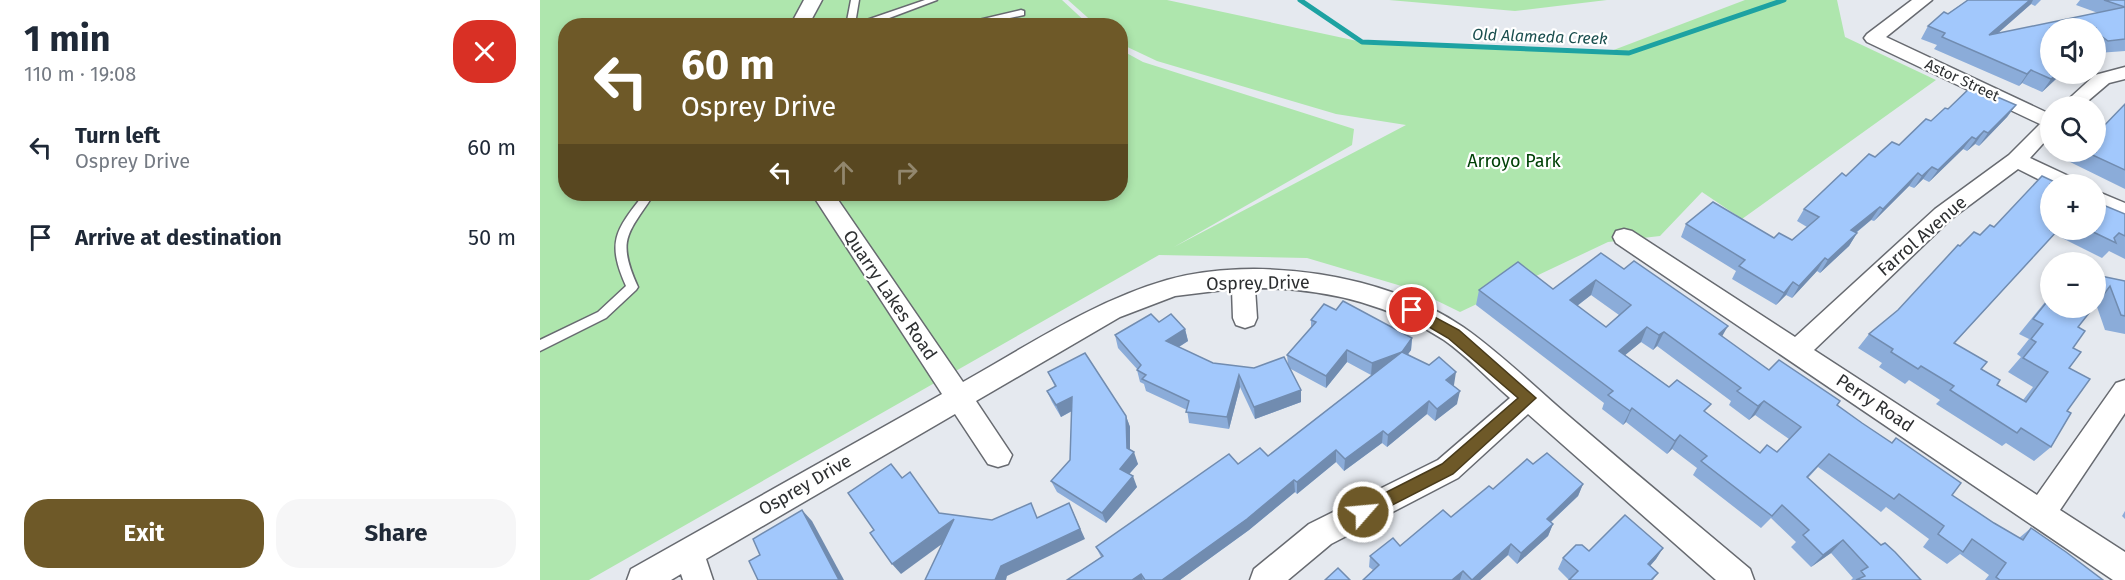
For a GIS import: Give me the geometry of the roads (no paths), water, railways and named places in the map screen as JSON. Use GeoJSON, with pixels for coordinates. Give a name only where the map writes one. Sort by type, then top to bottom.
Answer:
{"type":"FeatureCollection","features":[{"type":"Feature","properties":{"kind":"street"},"geometry":{"type":"LineString","coordinates":[[803,18],[813,0]]}},
{"type":"Feature","properties":{"kind":"street","name":"Astor Street"},"geometry":{"type":"LineString","coordinates":[[1923,0],[1873,38],[2040,118]]}},
{"type":"Feature","properties":{"kind":"street"},"geometry":{"type":"LineString","coordinates":[[2082,96],[2102,79],[2125,72]]}},
{"type":"Feature","properties":{"kind":"street","name":"Farrol Avenue"},"geometry":{"type":"LineString","coordinates":[[1797,351],[1943,214],[2016,160],[2040,134]]}},
{"type":"Feature","properties":{"kind":"street"},"geometry":{"type":"LineString","coordinates":[[2016,160],[2046,174]]}},
{"type":"Feature","properties":{"kind":"street","name":"Quarry Lakes Road"},"geometry":{"type":"LineString","coordinates":[[828,201],[899,311],[999,455]]}},
{"type":"Feature","properties":{"kind":"street"},"geometry":{"type":"LineString","coordinates":[[2106,203],[2125,212]]}},
{"type":"Feature","properties":{"kind":"street","name":"Perry Road"},"geometry":{"type":"LineString","coordinates":[[1624,237],[2125,570]]}},
{"type":"Feature","properties":{"kind":"street"},"geometry":{"type":"LineString","coordinates":[[1243,279],[1245,318]]}},
{"type":"Feature","properties":{"kind":"street","name":"Osprey Drive"},"geometry":{"type":"LineString","coordinates":[[642,580],[693,567],[959,396],[1111,310],[1176,286],[1243,279],[1327,282],[1376,295],[1422,315],[1454,334],[1735,578]]}},
{"type":"Feature","properties":{"kind":"street"},"geometry":{"type":"LineString","coordinates":[[2041,514],[2125,391]]}},
{"type":"Feature","properties":{"kind":"street"},"geometry":{"type":"LineString","coordinates":[[1265,580],[1320,534],[1448,469],[1529,398]]}},
{"type":"Feature","properties":{"kind":"lane"},"geometry":{"type":"LineString","coordinates":[[852,18],[855,0]]}},
{"type":"Feature","properties":{"kind":"lane"},"geometry":{"type":"LineString","coordinates":[[881,18],[933,0]]}},
{"type":"Feature","properties":{"kind":"lane"},"geometry":{"type":"LineString","coordinates":[[996,18],[1021,13]]}},
{"type":"Feature","properties":{"kind":"lane"},"geometry":{"type":"LineString","coordinates":[[540,346],[602,315],[632,287],[620,262],[622,230],[644,201]]}},
{"type":"Feature","properties":{"kind":"waterway","name":"Old Alameda Creek"},"geometry":{"type":"LineString","coordinates":[[1300,0],[1362,42],[1629,53],[1784,0]]}},
{"type":"Feature","properties":{"kind":"park label","name":"Arroyo Park"},"geometry":{"type":"Point","coordinates":[1514,161]}}]}
